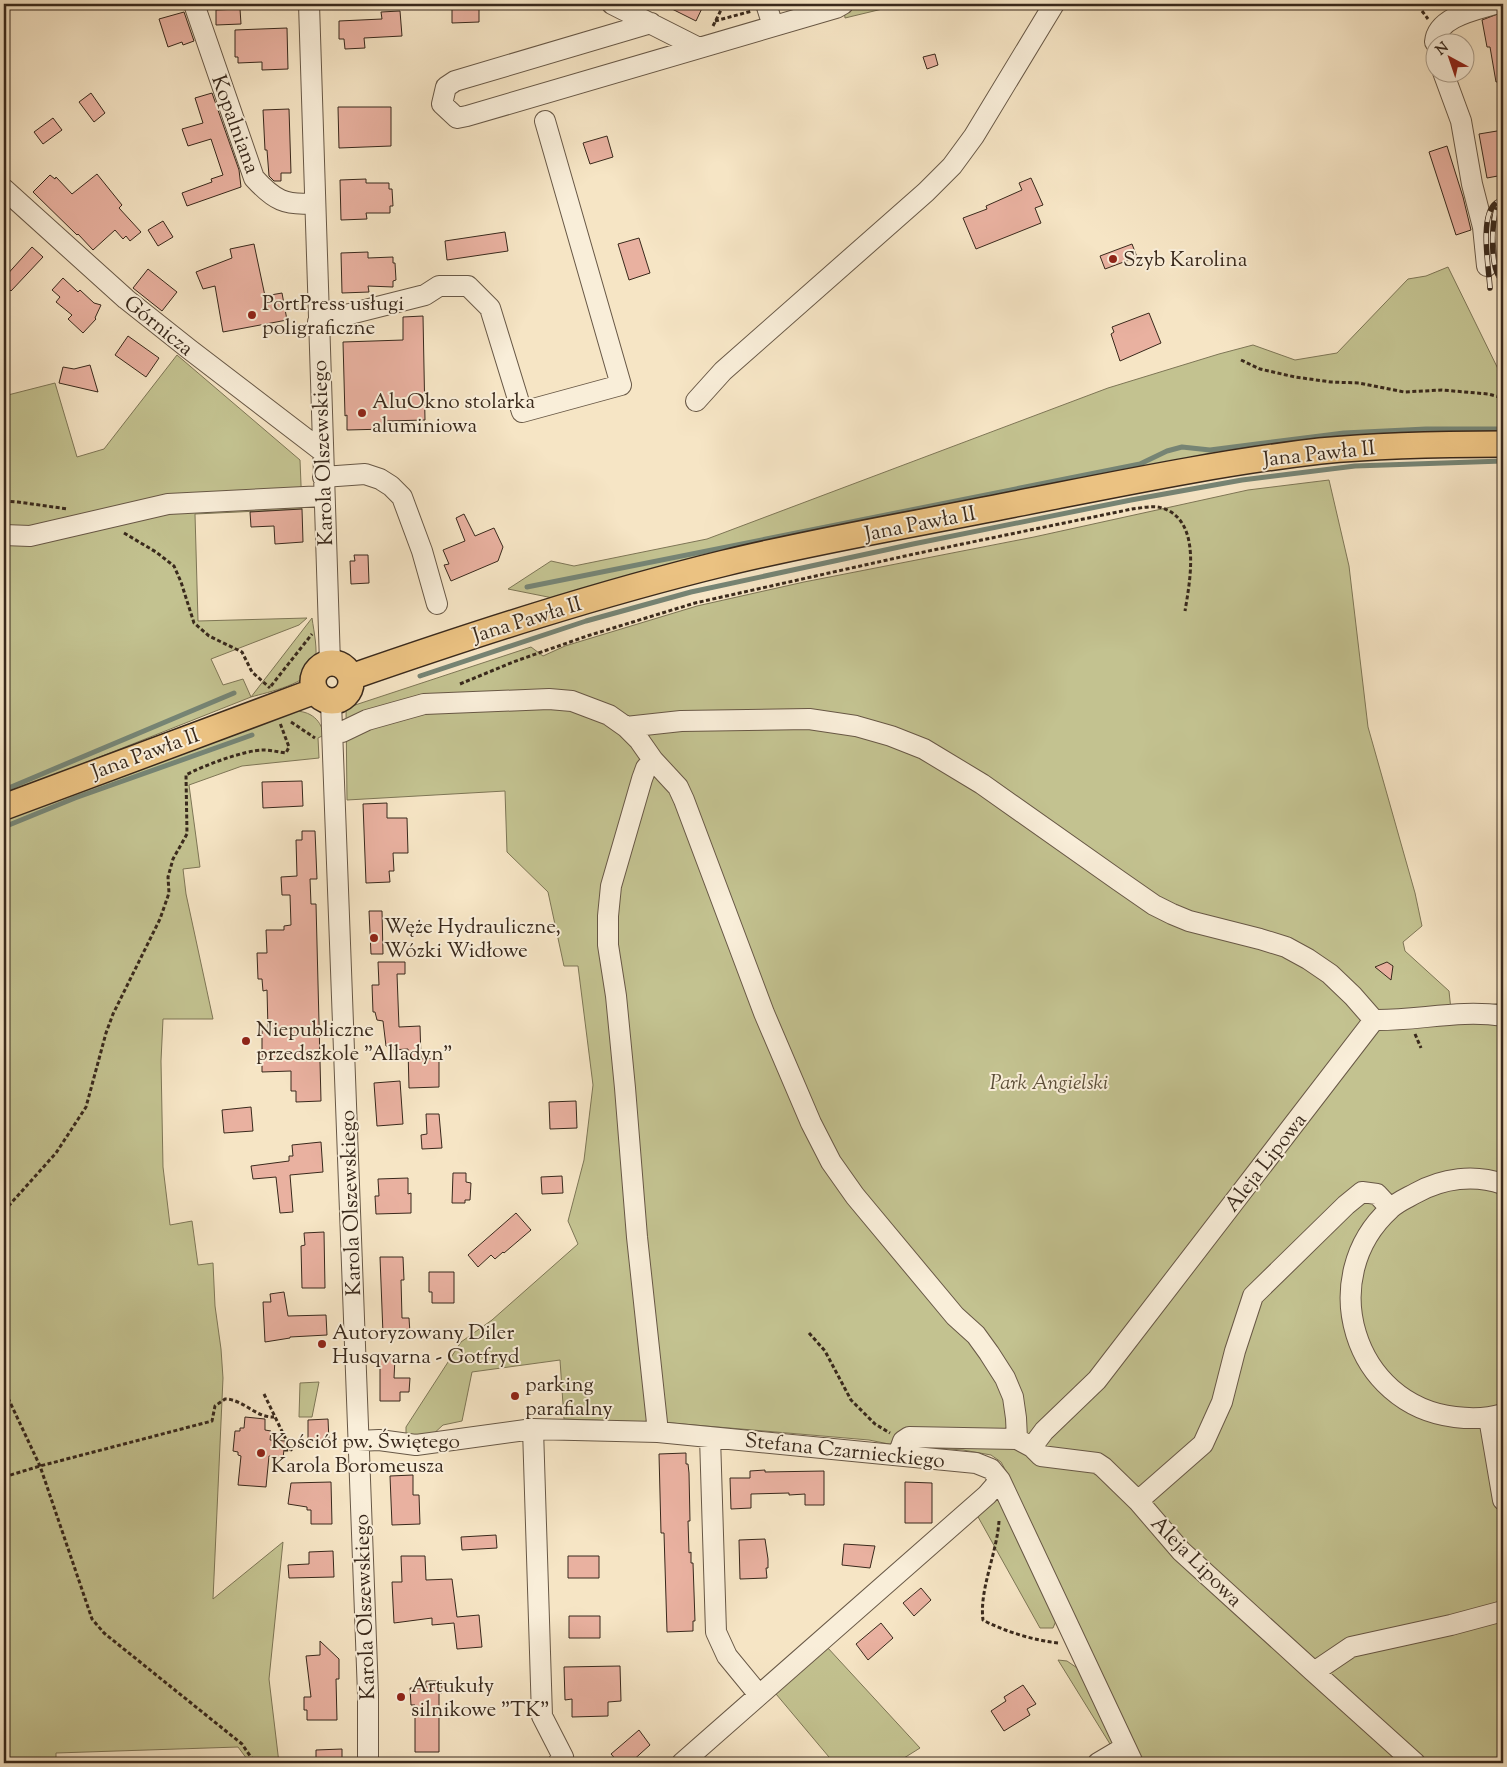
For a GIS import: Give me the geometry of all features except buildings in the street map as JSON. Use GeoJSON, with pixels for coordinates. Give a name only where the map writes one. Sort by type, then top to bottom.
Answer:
{"type":"FeatureCollection","features":[{"type":"Feature","properties":{"kind":"main road","name":"Jana Pawła II"},"geometry":{"type":"LineString","coordinates":[[351,677],[481,632],[629,588],[746,558],[825,541],[1260,459],[1321,451],[1396,446],[1503,444]]}},
{"type":"Feature","properties":{"kind":"main road"},"geometry":{"type":"LineString","coordinates":[[330,663],[341,664],[351,677],[351,688],[342,700],[323,696],[313,684],[317,670],[323,665],[330,663]]}},
{"type":"Feature","properties":{"kind":"main road","name":"Jana Pawła II"},"geometry":{"type":"LineString","coordinates":[[4,807],[323,696]]}},
{"type":"Feature","properties":{"kind":"street","name":"Kopalniana"},"geometry":{"type":"LineString","coordinates":[[194,4],[254,178],[268,193],[287,203],[315,203]]}},
{"type":"Feature","properties":{"kind":"street","name":"Karola Olszewskiego"},"geometry":{"type":"LineString","coordinates":[[309,4],[330,663]]}},
{"type":"Feature","properties":{"kind":"street"},"geometry":{"type":"LineString","coordinates":[[612,4],[699,48]]}},
{"type":"Feature","properties":{"kind":"street"},"geometry":{"type":"LineString","coordinates":[[651,23],[455,81],[446,87],[442,104],[457,118],[467,116],[836,8],[843,4]]}},
{"type":"Feature","properties":{"kind":"street"},"geometry":{"type":"LineString","coordinates":[[696,401],[723,371],[926,192],[952,166],[974,136],[1054,4]]}},
{"type":"Feature","properties":{"kind":"street"},"geometry":{"type":"LineString","coordinates":[[1440,32],[1454,17],[1494,4]]}},
{"type":"Feature","properties":{"kind":"street"},"geometry":{"type":"LineString","coordinates":[[767,5],[773,26]]}},
{"type":"Feature","properties":{"kind":"street"},"geometry":{"type":"LineString","coordinates":[[1447,82],[1461,121],[1472,184],[1483,227],[1487,266]]}},
{"type":"Feature","properties":{"kind":"street"},"geometry":{"type":"LineString","coordinates":[[318,322],[425,295],[439,286],[468,286],[490,308],[522,412],[621,385],[544,121]]}},
{"type":"Feature","properties":{"kind":"street","name":"Górnicza"},"geometry":{"type":"LineString","coordinates":[[4,189],[126,299],[322,451]]}},
{"type":"Feature","properties":{"kind":"street"},"geometry":{"type":"LineString","coordinates":[[4,535],[30,536],[168,504],[323,486],[365,474],[391,486],[402,497],[422,551],[437,604]]}},
{"type":"Feature","properties":{"kind":"street","name":"Karola Olszewskiego"},"geometry":{"type":"LineString","coordinates":[[323,696],[355,1447],[368,1694],[368,1763]]}},
{"type":"Feature","properties":{"kind":"street"},"geometry":{"type":"LineString","coordinates":[[342,732],[367,720],[424,704],[549,698],[572,701],[609,716],[626,727],[640,740],[653,760],[678,787],[684,800],[764,1013],[811,1123],[831,1162],[855,1196],[955,1316],[976,1335],[1004,1378],[1013,1398],[1016,1418],[1024,1443],[1040,1456],[1050,1459],[1098,1463],[1138,1501]]}},
{"type":"Feature","properties":{"kind":"street"},"geometry":{"type":"LineString","coordinates":[[626,727],[681,721],[809,719],[856,726],[899,740],[924,749],[982,784],[1154,905],[1189,921],[1260,939],[1286,948],[1308,959],[1330,974],[1374,1020],[1396,1021],[1461,1014],[1503,1016]]}},
{"type":"Feature","properties":{"kind":"street"},"geometry":{"type":"LineString","coordinates":[[653,760],[646,768],[642,779],[611,886],[608,945],[626,1098],[636,1237],[658,1432]]}},
{"type":"Feature","properties":{"kind":"street","name":"Aleja Lipowa"},"geometry":{"type":"LineString","coordinates":[[1024,1443],[1044,1431],[1097,1380],[1374,1020]]}},
{"type":"Feature","properties":{"kind":"street"},"geometry":{"type":"LineString","coordinates":[[1503,1184],[1477,1178],[1447,1180],[1429,1186],[1390,1208],[1373,1228],[1356,1262],[1350,1299],[1352,1320],[1365,1358],[1391,1389],[1407,1401],[1429,1412],[1469,1418],[1496,1416],[1503,1500]]}},
{"type":"Feature","properties":{"kind":"street","name":"Aleja Lipowa"},"geometry":{"type":"LineString","coordinates":[[1390,1208],[1377,1194],[1362,1192],[1346,1204],[1253,1296],[1235,1350],[1222,1402],[1203,1444],[1138,1501],[1181,1551],[1415,1763]]}},
{"type":"Feature","properties":{"kind":"street"},"geometry":{"type":"LineString","coordinates":[[533,1429],[542,1716],[563,1756],[558,1763]]}},
{"type":"Feature","properties":{"kind":"street","name":"Stefana Czarnieckiego"},"geometry":{"type":"LineString","coordinates":[[355,1447],[379,1440],[416,1445],[533,1429],[658,1432],[710,1437],[901,1448],[976,1462],[991,1469],[1000,1480],[1129,1755],[1098,1763]]}},
{"type":"Feature","properties":{"kind":"street"},"geometry":{"type":"LineString","coordinates":[[710,1437],[716,1632],[726,1656],[759,1695]]}},
{"type":"Feature","properties":{"kind":"street"},"geometry":{"type":"LineString","coordinates":[[901,1448],[909,1437],[1024,1443]]}},
{"type":"Feature","properties":{"kind":"street"},"geometry":{"type":"LineString","coordinates":[[682,1763],[987,1495],[1000,1480]]}},
{"type":"Feature","properties":{"kind":"street"},"geometry":{"type":"LineString","coordinates":[[1314,1672],[1351,1647],[1451,1625],[1503,1611]]}},
{"type":"Feature","properties":{"kind":"path"},"geometry":{"type":"LineString","coordinates":[[715,21],[767,5]]}},
{"type":"Feature","properties":{"kind":"path"},"geometry":{"type":"LineString","coordinates":[[1422,12],[1428,19]]}},
{"type":"Feature","properties":{"kind":"path"},"geometry":{"type":"LineString","coordinates":[[1241,360],[1260,369],[1295,377],[1331,382],[1359,383],[1404,392],[1442,390],[1488,394],[1503,398]]}},
{"type":"Feature","properties":{"kind":"path"},"geometry":{"type":"LineString","coordinates":[[4,502],[67,508],[86,513],[156,552],[174,566],[194,623],[209,636],[242,652],[252,672],[270,688],[272,694]]}},
{"type":"Feature","properties":{"kind":"path"},"geometry":{"type":"LineString","coordinates":[[455,686],[513,662],[587,636],[695,603],[914,554],[1132,509],[1161,507],[1178,516],[1188,538],[1192,571],[1185,611]]}},
{"type":"Feature","properties":{"kind":"path"},"geometry":{"type":"LineString","coordinates":[[270,688],[318,626]]}},
{"type":"Feature","properties":{"kind":"path"},"geometry":{"type":"LineString","coordinates":[[4,1212],[56,1153],[86,1107],[113,1014],[160,919],[170,893],[168,877],[173,859],[187,834],[186,775],[197,769],[235,756],[263,750],[286,753],[289,747],[279,718]]}},
{"type":"Feature","properties":{"kind":"path"},"geometry":{"type":"LineString","coordinates":[[286,718],[316,739]]}},
{"type":"Feature","properties":{"kind":"path"},"geometry":{"type":"LineString","coordinates":[[809,1333],[826,1351],[851,1400],[859,1410],[901,1448]]}},
{"type":"Feature","properties":{"kind":"path"},"geometry":{"type":"LineString","coordinates":[[4,1393],[40,1466],[92,1619],[104,1633],[242,1744],[255,1763]]}},
{"type":"Feature","properties":{"kind":"path"},"geometry":{"type":"LineString","coordinates":[[264,1394],[291,1450],[284,1450]]}},
{"type":"Feature","properties":{"kind":"path"},"geometry":{"type":"LineString","coordinates":[[4,1477],[212,1421],[215,1406],[226,1399],[236,1401],[266,1417],[274,1417]]}},
{"type":"Feature","properties":{"kind":"path"},"geometry":{"type":"LineString","coordinates":[[999,1520],[995,1551],[981,1606],[983,1620],[1004,1629],[1047,1642],[1077,1644]]}},
{"type":"Feature","properties":{"kind":"green space"},"geometry":{"type":"Polygon","coordinates":[[[846,4],[903,4],[845,18],[844,9],[846,4]]]}},
{"type":"Feature","properties":{"kind":"green space"},"geometry":{"type":"Polygon","coordinates":[[[1448,267],[1503,379],[1503,435],[1300,443],[553,598],[508,589],[551,561],[574,566],[707,539],[1108,388],[1219,354],[1253,345],[1295,360],[1337,353],[1408,279],[1426,276],[1448,267]]]}},
{"type":"Feature","properties":{"kind":"green space"},"geometry":{"type":"Polygon","coordinates":[[[177,355],[300,460],[302,509],[195,514],[198,621],[307,618],[299,625],[211,659],[223,685],[243,679],[251,697],[4,795],[4,396],[55,383],[77,457],[104,449],[177,355]]]}},
{"type":"Feature","properties":{"kind":"green space","name":"Park Angielski"},"geometry":{"type":"Polygon","coordinates":[[[1329,480],[1349,566],[1368,727],[1415,893],[1422,926],[1403,942],[1405,951],[1449,991],[1451,1010],[1503,1003],[1503,1763],[1142,1763],[1007,1473],[1001,1462],[991,1455],[963,1450],[894,1445],[869,1440],[671,1423],[564,1419],[560,1360],[472,1372],[462,1421],[443,1425],[431,1436],[406,1435],[406,1427],[461,1342],[492,1320],[578,1244],[568,1221],[584,1160],[593,1085],[578,966],[564,966],[548,892],[507,852],[505,791],[347,800],[346,708],[531,647],[543,656],[565,646],[697,606],[804,582],[1034,537],[1248,490],[1329,480]]]}},
{"type":"Feature","properties":{"kind":"green space"},"geometry":{"type":"Polygon","coordinates":[[[312,618],[316,653],[312,671],[288,686],[251,697],[312,618]]]}},
{"type":"Feature","properties":{"kind":"green space"},"geometry":{"type":"Polygon","coordinates":[[[290,711],[308,713],[320,724],[324,735],[318,738],[319,758],[242,766],[189,785],[200,867],[183,869],[186,894],[213,1019],[163,1019],[161,1061],[163,1167],[170,1225],[192,1221],[198,1265],[213,1263],[215,1306],[223,1378],[213,1599],[283,1542],[269,1679],[279,1763],[250,1763],[238,1747],[56,1753],[56,1763],[4,1763],[4,818],[290,711]]]}},
{"type":"Feature","properties":{"kind":"green space"},"geometry":{"type":"Polygon","coordinates":[[[319,1382],[312,1417],[299,1417],[300,1383],[319,1382]]]}},
{"type":"Feature","properties":{"kind":"green space"},"geometry":{"type":"Polygon","coordinates":[[[998,1499],[1058,1616],[1053,1628],[1040,1628],[977,1515],[998,1499]]]}},
{"type":"Feature","properties":{"kind":"green space"},"geometry":{"type":"Polygon","coordinates":[[[827,1647],[920,1748],[896,1763],[834,1763],[771,1688],[827,1647]]]}},
{"type":"Feature","properties":{"kind":"green space"},"geometry":{"type":"Polygon","coordinates":[[[1058,1660],[1067,1661],[1083,1672],[1117,1739],[1110,1744],[1058,1660]]]}},
{"type":"Feature","properties":{"kind":"waterway"},"geometry":{"type":"LineString","coordinates":[[527,587],[1140,464],[1167,451],[1182,447],[1210,450],[1344,433],[1426,429],[1503,429]]}},
{"type":"Feature","properties":{"kind":"waterway"},"geometry":{"type":"LineString","coordinates":[[420,676],[586,621],[691,592],[913,544],[1131,500],[1242,480],[1355,466],[1503,461]]}},
{"type":"Feature","properties":{"kind":"waterway"},"geometry":{"type":"LineString","coordinates":[[4,790],[234,693]]}},
{"type":"Feature","properties":{"kind":"waterway"},"geometry":{"type":"LineString","coordinates":[[4,827],[75,798],[252,735]]}},
{"type":"Feature","properties":{"kind":"railway"},"geometry":{"type":"LineString","coordinates":[[1490,288],[1486,230],[1491,209],[1497,202],[1503,200]]}},
{"type":"Feature","properties":{"kind":"railway"},"geometry":{"type":"LineString","coordinates":[[1496,210],[1493,226],[1494,258],[1495,268],[1503,281]]}},
{"type":"Feature","properties":{"kind":"place","name":"Szyb Karolina"},"geometry":{"type":"Point","coordinates":[1113,259]}},
{"type":"Feature","properties":{"kind":"place","name":"PortPress usługi poligraficzne"},"geometry":{"type":"Point","coordinates":[252,315]}},
{"type":"Feature","properties":{"kind":"place","name":"AluOkno stolarka aluminiowa"},"geometry":{"type":"Point","coordinates":[362,413]}},
{"type":"Feature","properties":{"kind":"place","name":"Węże Hydrauliczne, Wózki Widłowe"},"geometry":{"type":"Point","coordinates":[374,938]}},
{"type":"Feature","properties":{"kind":"place","name":"Niepubliczne przedszkole \"Alladyn\""},"geometry":{"type":"Point","coordinates":[246,1041]}},
{"type":"Feature","properties":{"kind":"place","name":"Autoryzowany Diler Husqvarna - Gotfryd"},"geometry":{"type":"Point","coordinates":[322,1344]}},
{"type":"Feature","properties":{"kind":"place","name":"parking parafialny"},"geometry":{"type":"Point","coordinates":[515,1396]}},
{"type":"Feature","properties":{"kind":"place","name":"Kościół pw. Świętego Karola Boromeusza"},"geometry":{"type":"Point","coordinates":[261,1453]}},
{"type":"Feature","properties":{"kind":"place","name":"Artukuły silnikowe \"TK\""},"geometry":{"type":"Point","coordinates":[401,1697]}}]}
